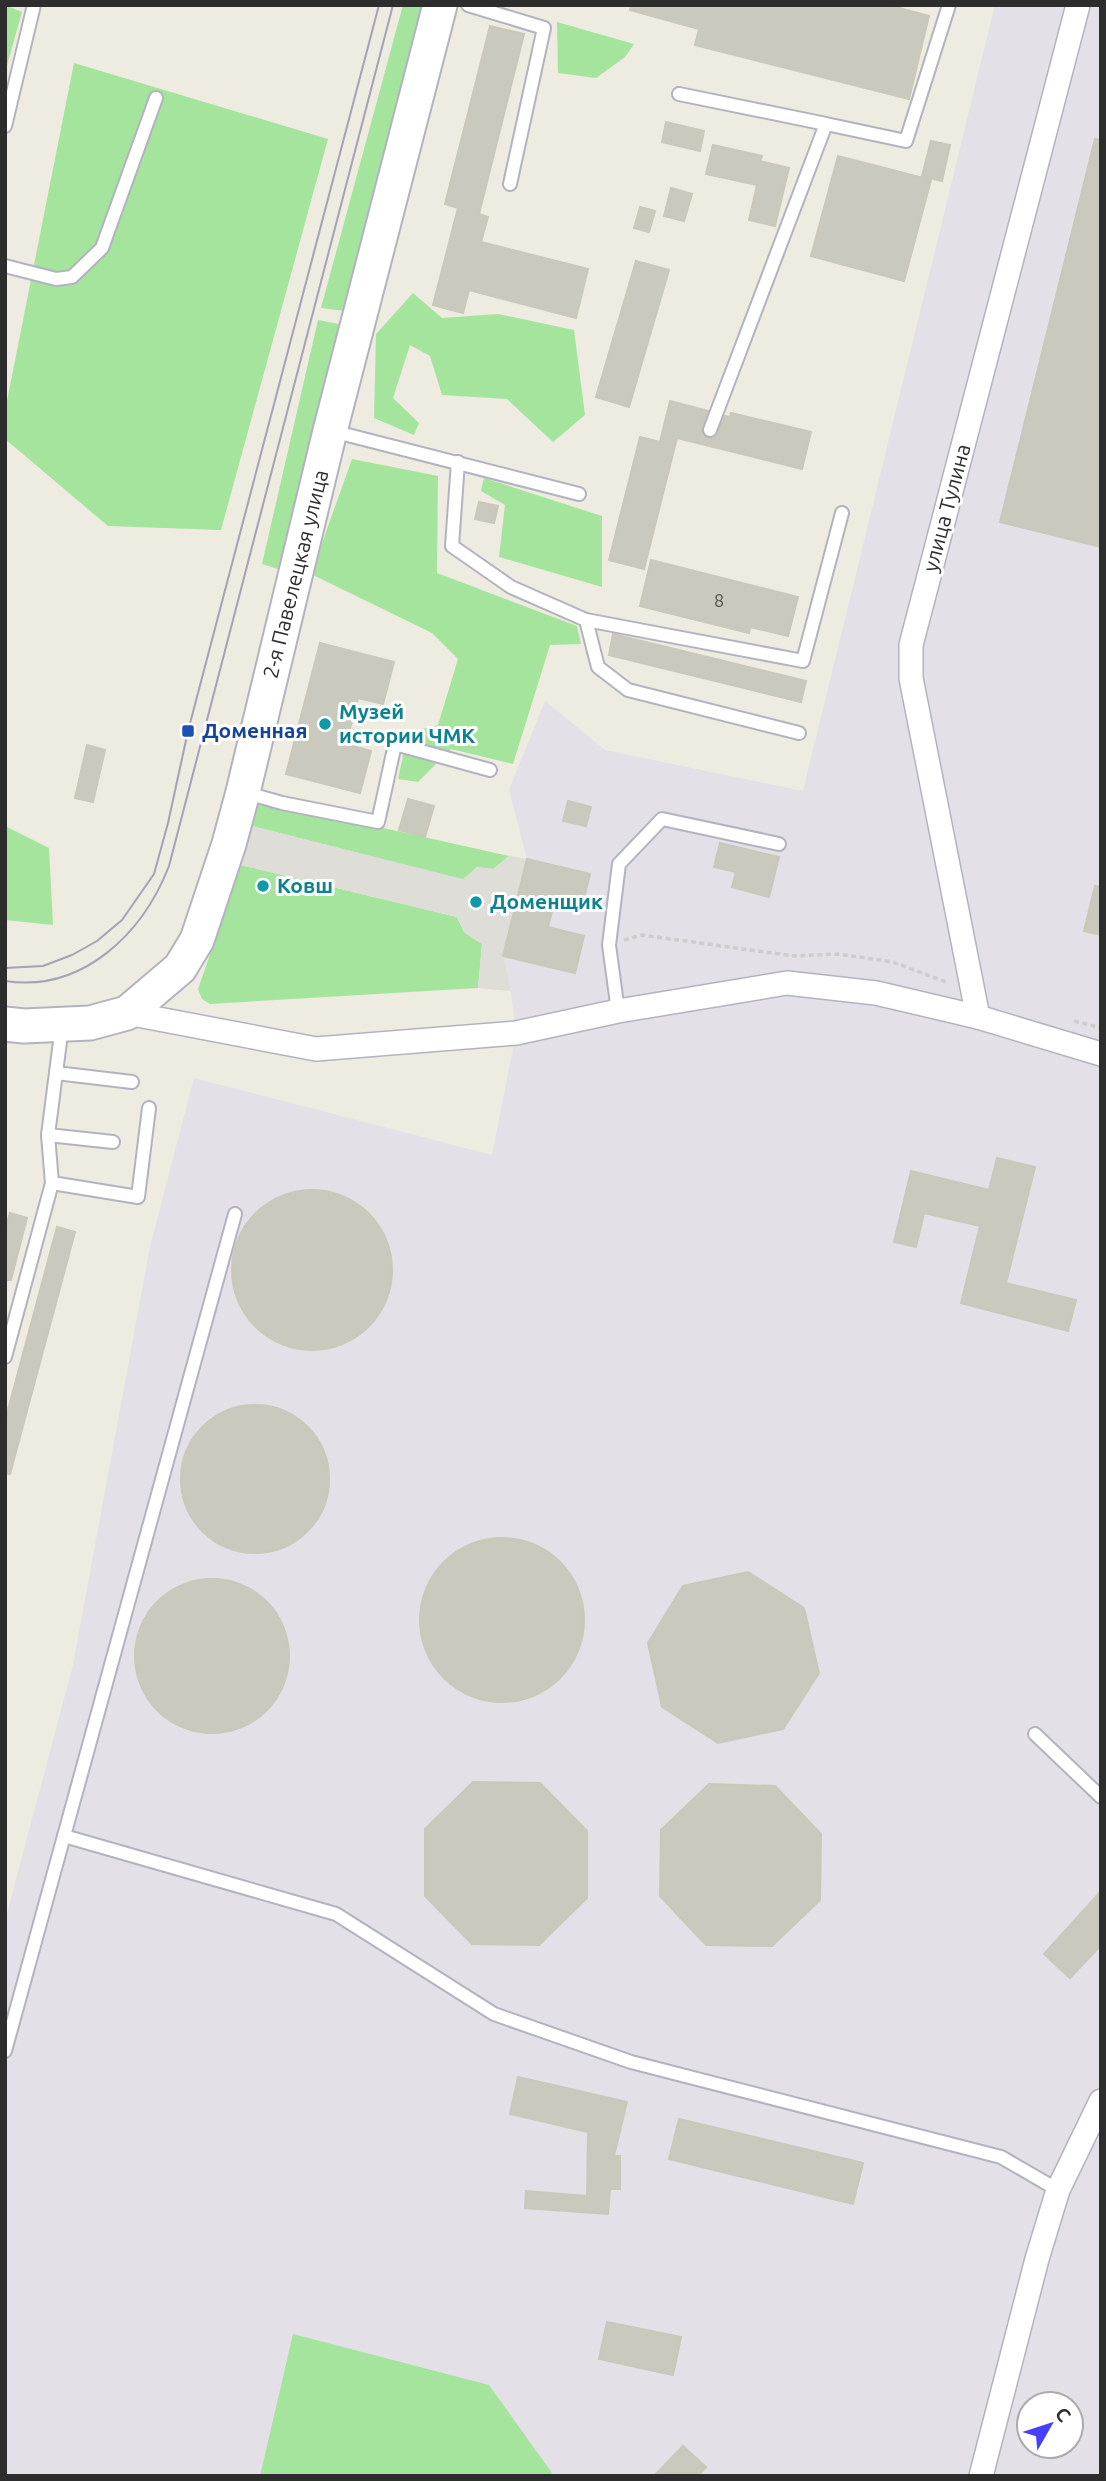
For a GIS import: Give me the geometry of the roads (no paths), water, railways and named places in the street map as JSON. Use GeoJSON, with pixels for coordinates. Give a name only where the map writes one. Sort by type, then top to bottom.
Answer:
{"type":"FeatureCollection","features":[{"type":"Feature","properties":{"kind":"main road","name":"2-я Павелецкая улица"},"geometry":{"type":"LineString","coordinates":[[14,1025],[62,1026],[90,1023],[127,1013],[180,968],[197,940],[243,792],[330,430],[440,5]]}},
{"type":"Feature","properties":{"kind":"street","name":"улица Тулина"},"geometry":{"type":"LineString","coordinates":[[978,1017],[911,678],[911,645],[1078,5]]}},
{"type":"Feature","properties":{"kind":"street"},"geometry":{"type":"LineString","coordinates":[[127,1013],[316,1049],[516,1033],[618,1011],[787,983],[876,993],[978,1017],[1101,1054]]}},
{"type":"Feature","properties":{"kind":"street"},"geometry":{"type":"LineString","coordinates":[[981,2476],[1037,2259],[1058,2190],[1101,2101]]}},
{"type":"Feature","properties":{"kind":"lane"},"geometry":{"type":"LineString","coordinates":[[5,126],[34,5]]}},
{"type":"Feature","properties":{"kind":"lane"},"geometry":{"type":"LineString","coordinates":[[468,5],[544,28],[510,184]]}},
{"type":"Feature","properties":{"kind":"lane"},"geometry":{"type":"LineString","coordinates":[[679,94],[906,141],[949,5]]}},
{"type":"Feature","properties":{"kind":"lane"},"geometry":{"type":"LineString","coordinates":[[5,266],[56,279],[72,277],[102,247],[156,98]]}},
{"type":"Feature","properties":{"kind":"lane"},"geometry":{"type":"LineString","coordinates":[[710,430],[826,124]]}},
{"type":"Feature","properties":{"kind":"lane"},"geometry":{"type":"LineString","coordinates":[[330,430],[579,494]]}},
{"type":"Feature","properties":{"kind":"lane"},"geometry":{"type":"LineString","coordinates":[[458,462],[452,546],[511,587],[586,620],[803,661],[842,513]]}},
{"type":"Feature","properties":{"kind":"lane"},"geometry":{"type":"LineString","coordinates":[[586,620],[598,667],[628,690],[799,733]]}},
{"type":"Feature","properties":{"kind":"lane"},"geometry":{"type":"LineString","coordinates":[[243,792],[282,803],[378,822],[395,744],[490,770]]}},
{"type":"Feature","properties":{"kind":"lane"},"geometry":{"type":"LineString","coordinates":[[618,1011],[608,945],[619,864],[662,819],[779,844]]}},
{"type":"Feature","properties":{"kind":"lane"},"geometry":{"type":"LineString","coordinates":[[5,1357],[52,1183],[48,1135],[62,1026]]}},
{"type":"Feature","properties":{"kind":"lane"},"geometry":{"type":"LineString","coordinates":[[56,1073],[132,1082]]}},
{"type":"Feature","properties":{"kind":"lane"},"geometry":{"type":"LineString","coordinates":[[52,1183],[138,1197],[149,1108]]}},
{"type":"Feature","properties":{"kind":"lane"},"geometry":{"type":"LineString","coordinates":[[48,1135],[113,1142]]}},
{"type":"Feature","properties":{"kind":"lane"},"geometry":{"type":"LineString","coordinates":[[5,2051],[235,1214]]}},
{"type":"Feature","properties":{"kind":"lane"},"geometry":{"type":"LineString","coordinates":[[1035,1734],[1101,1797]]}},
{"type":"Feature","properties":{"kind":"lane"},"geometry":{"type":"LineString","coordinates":[[64,1836],[336,1914],[494,2014],[631,2062],[1001,2157],[1058,2190]]}},
{"type":"Feature","properties":{"kind":"tram line"},"geometry":{"type":"LineString","coordinates":[[5,968],[43,966],[72,955],[97,941],[122,920],[154,874],[188,731],[379,5]]}},
{"type":"Feature","properties":{"kind":"tram line"},"geometry":{"type":"LineString","coordinates":[[5,981],[33,982],[60,978],[84,968],[106,953],[126,935],[143,914],[158,891],[169,866],[393,5]]}},
{"type":"Feature","properties":{"kind":"place","name":"Музей истории ЧМК"},"geometry":{"type":"Point","coordinates":[325,724]}},
{"type":"Feature","properties":{"kind":"place","name":"Доменная"},"geometry":{"type":"Point","coordinates":[188,731]}},
{"type":"Feature","properties":{"kind":"place","name":"Ковш"},"geometry":{"type":"Point","coordinates":[263,886]}},
{"type":"Feature","properties":{"kind":"place","name":"Доменщик"},"geometry":{"type":"Point","coordinates":[476,902]}}]}
